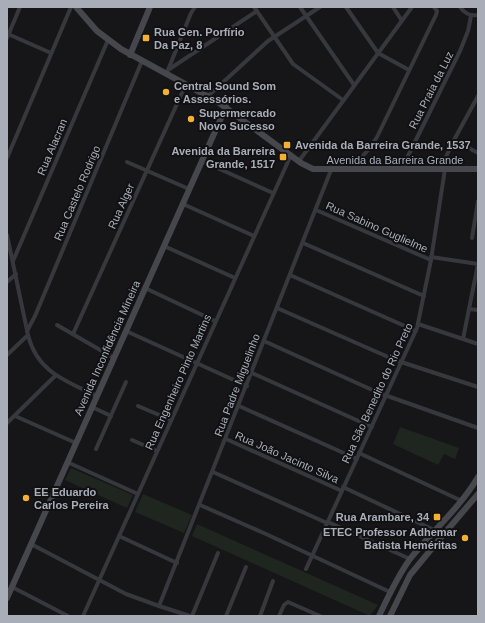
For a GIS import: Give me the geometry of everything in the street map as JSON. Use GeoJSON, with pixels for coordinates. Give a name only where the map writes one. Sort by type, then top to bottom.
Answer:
{"type":"FeatureCollection","features":[{"type":"Feature","properties":{"kind":"main road","name":"Avenida da Barreira Grande"},"geometry":{"type":"LineString","coordinates":[[76,7],[97,31],[108,40],[130,55],[167,72],[226,107],[299,161],[315,170],[478,169]]}},
{"type":"Feature","properties":{"kind":"main road"},"geometry":{"type":"LineString","coordinates":[[130,55],[150,7]]}},
{"type":"Feature","properties":{"kind":"main road","name":"Avenida Inconfidência Mineira"},"geometry":{"type":"LineString","coordinates":[[7,598],[226,107]]}},
{"type":"Feature","properties":{"kind":"main road"},"geometry":{"type":"LineString","coordinates":[[379,616],[390,592],[410,560],[434,530],[468,493],[478,477]]}},
{"type":"Feature","properties":{"kind":"main road"},"geometry":{"type":"LineString","coordinates":[[390,616],[410,575],[478,494]]}},
{"type":"Feature","properties":{"kind":"main road"},"geometry":{"type":"LineString","coordinates":[[427,539],[430,543],[427,555]]}},
{"type":"Feature","properties":{"kind":"street"},"geometry":{"type":"LineString","coordinates":[[20,7],[8,36],[51,52]]}},
{"type":"Feature","properties":{"kind":"street"},"geometry":{"type":"LineString","coordinates":[[7,158],[71,7]]}},
{"type":"Feature","properties":{"kind":"street"},"geometry":{"type":"LineString","coordinates":[[167,72],[191,13],[195,7]]}},
{"type":"Feature","properties":{"kind":"street"},"geometry":{"type":"LineString","coordinates":[[300,7],[354,85]]}},
{"type":"Feature","properties":{"kind":"street"},"geometry":{"type":"LineString","coordinates":[[208,96],[274,37],[320,7]]}},
{"type":"Feature","properties":{"kind":"street"},"geometry":{"type":"LineString","coordinates":[[346,7],[378,53],[409,70]]}},
{"type":"Feature","properties":{"kind":"street"},"geometry":{"type":"LineString","coordinates":[[393,7],[402,21]]}},
{"type":"Feature","properties":{"kind":"street"},"geometry":{"type":"LineString","coordinates":[[299,161],[412,7]]}},
{"type":"Feature","properties":{"kind":"street"},"geometry":{"type":"LineString","coordinates":[[350,170],[374,143],[436,15],[437,11],[434,7]]}},
{"type":"Feature","properties":{"kind":"street"},"geometry":{"type":"LineString","coordinates":[[460,7],[465,13],[471,16],[478,15]]}},
{"type":"Feature","properties":{"kind":"street"},"geometry":{"type":"LineString","coordinates":[[167,72],[256,9],[297,68],[343,100]]}},
{"type":"Feature","properties":{"kind":"street","name":"Rua Praia da Luz"},"geometry":{"type":"LineString","coordinates":[[401,170],[460,51],[468,31],[471,16]]}},
{"type":"Feature","properties":{"kind":"street","name":"Rua Alacran"},"geometry":{"type":"LineString","coordinates":[[13,261],[108,40]]}},
{"type":"Feature","properties":{"kind":"street","name":"Rua Castelo Rodrigo"},"geometry":{"type":"LineString","coordinates":[[27,333],[142,61]]}},
{"type":"Feature","properties":{"kind":"street","name":"Rua Alger"},"geometry":{"type":"LineString","coordinates":[[72,334],[186,84]]}},
{"type":"Feature","properties":{"kind":"street","name":"Rua São Benedito do Rio Preto"},"geometry":{"type":"LineString","coordinates":[[306,569],[416,331],[431,259],[443,169],[442,165],[478,96]]}},
{"type":"Feature","properties":{"kind":"street"},"geometry":{"type":"LineString","coordinates":[[454,140],[478,153]]}},
{"type":"Feature","properties":{"kind":"street","name":"Rua Engenheiro Pinto Martins"},"geometry":{"type":"LineString","coordinates":[[83,616],[291,155]]}},
{"type":"Feature","properties":{"kind":"street"},"geometry":{"type":"LineString","coordinates":[[202,161],[273,193]]}},
{"type":"Feature","properties":{"kind":"street"},"geometry":{"type":"LineString","coordinates":[[127,162],[189,189]]}},
{"type":"Feature","properties":{"kind":"street","name":"Rua Padre Miguelinho"},"geometry":{"type":"LineString","coordinates":[[159,606],[331,170]]}},
{"type":"Feature","properties":{"kind":"street"},"geometry":{"type":"LineString","coordinates":[[472,238],[478,201]]}},
{"type":"Feature","properties":{"kind":"street"},"geometry":{"type":"LineString","coordinates":[[183,204],[254,236]]}},
{"type":"Feature","properties":{"kind":"street","name":"Rua Sabino Guglielme"},"geometry":{"type":"LineString","coordinates":[[316,210],[431,259],[478,264]]}},
{"type":"Feature","properties":{"kind":"street"},"geometry":{"type":"LineString","coordinates":[[7,235],[27,333],[32,350],[45,368],[55,376],[97,396]]}},
{"type":"Feature","properties":{"kind":"street"},"geometry":{"type":"LineString","coordinates":[[303,242],[424,296]]}},
{"type":"Feature","properties":{"kind":"street"},"geometry":{"type":"LineString","coordinates":[[164,246],[235,278]]}},
{"type":"Feature","properties":{"kind":"street"},"geometry":{"type":"LineString","coordinates":[[463,339],[478,264]]}},
{"type":"Feature","properties":{"kind":"street"},"geometry":{"type":"LineString","coordinates":[[7,282],[16,274]]}},
{"type":"Feature","properties":{"kind":"street"},"geometry":{"type":"LineString","coordinates":[[290,275],[416,331]]}},
{"type":"Feature","properties":{"kind":"street"},"geometry":{"type":"LineString","coordinates":[[145,288],[215,321]]}},
{"type":"Feature","properties":{"kind":"street"},"geometry":{"type":"LineString","coordinates":[[277,308],[401,362],[478,387]]}},
{"type":"Feature","properties":{"kind":"street"},"geometry":{"type":"LineString","coordinates":[[469,308],[478,310]]}},
{"type":"Feature","properties":{"kind":"street"},"geometry":{"type":"LineString","coordinates":[[418,324],[478,344]]}},
{"type":"Feature","properties":{"kind":"street"},"geometry":{"type":"LineString","coordinates":[[57,325],[114,358]]}},
{"type":"Feature","properties":{"kind":"street"},"geometry":{"type":"LineString","coordinates":[[126,331],[247,386]]}},
{"type":"Feature","properties":{"kind":"street"},"geometry":{"type":"LineString","coordinates":[[7,355],[27,333]]}},
{"type":"Feature","properties":{"kind":"street"},"geometry":{"type":"LineString","coordinates":[[264,341],[386,395],[478,428]]}},
{"type":"Feature","properties":{"kind":"street"},"geometry":{"type":"LineString","coordinates":[[252,373],[372,427]]}},
{"type":"Feature","properties":{"kind":"street"},"geometry":{"type":"LineString","coordinates":[[7,423],[55,376]]}},
{"type":"Feature","properties":{"kind":"street"},"geometry":{"type":"LineString","coordinates":[[96,449],[126,382]]}},
{"type":"Feature","properties":{"kind":"street"},"geometry":{"type":"LineString","coordinates":[[138,406],[171,420]]}},
{"type":"Feature","properties":{"kind":"street"},"geometry":{"type":"LineString","coordinates":[[239,406],[357,459]]}},
{"type":"Feature","properties":{"kind":"street"},"geometry":{"type":"LineString","coordinates":[[92,407],[111,416]]}},
{"type":"Feature","properties":{"kind":"street"},"geometry":{"type":"LineString","coordinates":[[15,416],[76,443]]}},
{"type":"Feature","properties":{"kind":"street","name":"Rua João Jacinto Silva"},"geometry":{"type":"LineString","coordinates":[[226,439],[434,530]]}},
{"type":"Feature","properties":{"kind":"street"},"geometry":{"type":"LineString","coordinates":[[132,440],[157,451]]}},
{"type":"Feature","properties":{"kind":"street"},"geometry":{"type":"LineString","coordinates":[[359,454],[462,500]]}},
{"type":"Feature","properties":{"kind":"street"},"geometry":{"type":"LineString","coordinates":[[67,462],[138,494]]}},
{"type":"Feature","properties":{"kind":"street"},"geometry":{"type":"LineString","coordinates":[[213,472],[410,560]]}},
{"type":"Feature","properties":{"kind":"street"},"geometry":{"type":"LineString","coordinates":[[200,505],[390,592]]}},
{"type":"Feature","properties":{"kind":"street"},"geometry":{"type":"LineString","coordinates":[[119,536],[177,563]]}},
{"type":"Feature","properties":{"kind":"street"},"geometry":{"type":"LineString","coordinates":[[31,544],[126,594],[191,616],[218,553]]}},
{"type":"Feature","properties":{"kind":"street"},"geometry":{"type":"LineString","coordinates":[[226,616],[246,567]]}},
{"type":"Feature","properties":{"kind":"street"},"geometry":{"type":"LineString","coordinates":[[260,616],[273,580]]}},
{"type":"Feature","properties":{"kind":"street"},"geometry":{"type":"LineString","coordinates":[[12,587],[68,616]]}},
{"type":"Feature","properties":{"kind":"street"},"geometry":{"type":"LineString","coordinates":[[279,616],[284,605],[288,602],[320,616]]}},
{"type":"Feature","properties":{"kind":"shaded area"},"geometry":{"type":"Polygon","coordinates":[[[400,427],[459,448],[455,459],[444,454],[438,465],[393,444],[400,427]]]}},
{"type":"Feature","properties":{"kind":"shaded area"},"geometry":{"type":"Polygon","coordinates":[[[71,468],[133,495],[127,508],[65,480],[71,468]]]}},
{"type":"Feature","properties":{"kind":"shaded area"},"geometry":{"type":"Polygon","coordinates":[[[143,494],[192,515],[184,533],[135,512],[143,494]]]}},
{"type":"Feature","properties":{"kind":"shaded area"},"geometry":{"type":"Polygon","coordinates":[[[197,524],[378,605],[370,616],[192,536],[197,524]]]}},
{"type":"Feature","properties":{"kind":"place","name":"Rua Gen. Porfírio Da Paz, 8"},"geometry":{"type":"Point","coordinates":[146,38]}},
{"type":"Feature","properties":{"kind":"place","name":"Central Sound Som e Assessórios."},"geometry":{"type":"Point","coordinates":[166,92]}},
{"type":"Feature","properties":{"kind":"place","name":"Supermercado Novo Sucesso"},"geometry":{"type":"Point","coordinates":[191,119]}},
{"type":"Feature","properties":{"kind":"place","name":"Avenida da Barreira Grande, 1537"},"geometry":{"type":"Point","coordinates":[287,145]}},
{"type":"Feature","properties":{"kind":"place","name":"Avenida da Barreira Grande, 1517"},"geometry":{"type":"Point","coordinates":[283,157]}},
{"type":"Feature","properties":{"kind":"place","name":"EE Eduardo Carlos Pereira"},"geometry":{"type":"Point","coordinates":[26,498]}},
{"type":"Feature","properties":{"kind":"place","name":"Rua Arambare, 34"},"geometry":{"type":"Point","coordinates":[437,517]}},
{"type":"Feature","properties":{"kind":"place","name":"ETEC Professor Adhemar Batista Heméritas"},"geometry":{"type":"Point","coordinates":[465,538]}}]}
